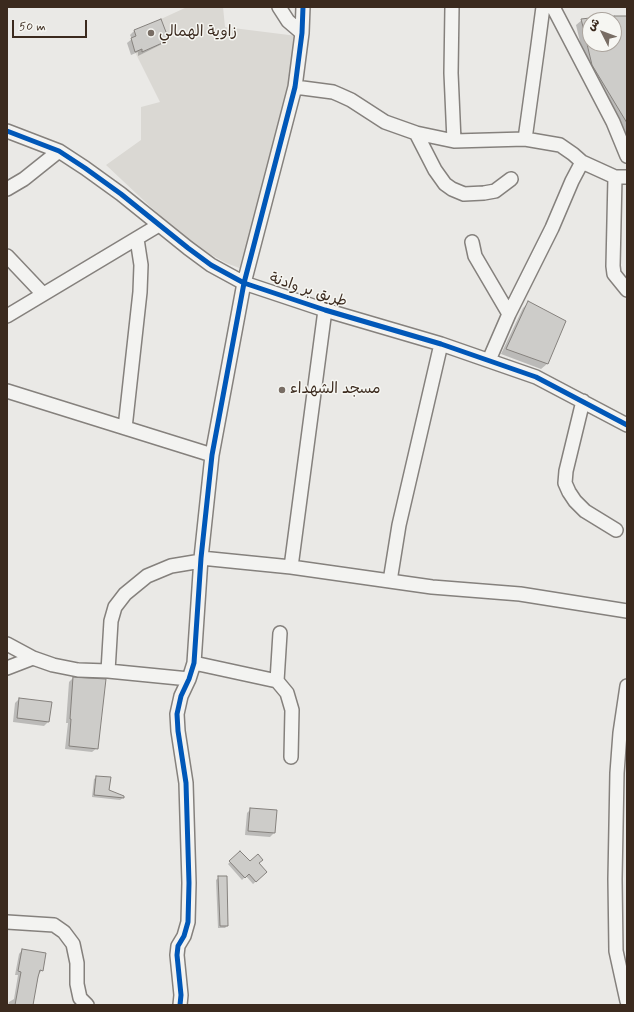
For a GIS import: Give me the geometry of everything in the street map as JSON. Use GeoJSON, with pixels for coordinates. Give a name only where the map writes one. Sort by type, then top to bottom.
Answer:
{"type":"FeatureCollection","features":[{"type":"Feature","properties":{"kind":"street"},"geometry":{"type":"LineString","coordinates":[[279,7],[288,20],[302,33]]}},
{"type":"Feature","properties":{"kind":"street"},"geometry":{"type":"LineString","coordinates":[[180,1005],[181,995],[177,955],[178,946],[184,936],[188,922],[189,883],[186,783],[178,731],[177,714],[181,696],[189,679],[194,663],[201,560],[212,455],[244,283],[295,87],[302,33],[303,7]]}},
{"type":"Feature","properties":{"kind":"street"},"geometry":{"type":"LineString","coordinates":[[452,7],[451,73],[454,141]]}},
{"type":"Feature","properties":{"kind":"street"},"geometry":{"type":"LineString","coordinates":[[525,139],[549,7]]}},
{"type":"Feature","properties":{"kind":"street"},"geometry":{"type":"LineString","coordinates":[[549,7],[613,122],[627,156]]}},
{"type":"Feature","properties":{"kind":"street"},"geometry":{"type":"LineString","coordinates":[[295,87],[340,94],[385,122],[416,133],[454,141],[525,139],[560,145],[582,162],[621,177],[613,266],[614,274],[627,290]]}},
{"type":"Feature","properties":{"kind":"street","name":"طريق بر وادنة"},"geometry":{"type":"LineString","coordinates":[[7,131],[59,151],[121,194],[211,265],[244,283],[324,310],[441,344],[489,360],[536,377],[583,401],[625,419]]}},
{"type":"Feature","properties":{"kind":"street"},"geometry":{"type":"LineString","coordinates":[[416,133],[435,170],[445,184],[452,189],[464,194],[484,193],[495,190],[511,180]]}},
{"type":"Feature","properties":{"kind":"street"},"geometry":{"type":"LineString","coordinates":[[7,189],[24,179],[59,151]]}},
{"type":"Feature","properties":{"kind":"street"},"geometry":{"type":"LineString","coordinates":[[489,360],[509,314],[552,228],[572,181],[582,162]]}},
{"type":"Feature","properties":{"kind":"street"},"geometry":{"type":"LineString","coordinates":[[7,316],[159,225]]}},
{"type":"Feature","properties":{"kind":"street"},"geometry":{"type":"LineString","coordinates":[[125,428],[140,292],[141,265],[137,239]]}},
{"type":"Feature","properties":{"kind":"street"},"geometry":{"type":"LineString","coordinates":[[472,242],[475,256],[509,314]]}},
{"type":"Feature","properties":{"kind":"street"},"geometry":{"type":"LineString","coordinates":[[7,256],[43,294]]}},
{"type":"Feature","properties":{"kind":"street"},"geometry":{"type":"LineString","coordinates":[[291,567],[324,310]]}},
{"type":"Feature","properties":{"kind":"street"},"geometry":{"type":"LineString","coordinates":[[390,581],[399,525],[441,344]]}},
{"type":"Feature","properties":{"kind":"street"},"geometry":{"type":"LineString","coordinates":[[7,391],[212,455]]}},
{"type":"Feature","properties":{"kind":"street"},"geometry":{"type":"LineString","coordinates":[[583,401],[566,471],[565,483],[575,502],[585,511],[616,530]]}},
{"type":"Feature","properties":{"kind":"street"},"geometry":{"type":"LineString","coordinates":[[108,672],[111,621],[115,607],[125,594],[147,576],[171,566],[201,560],[291,567],[432,587],[520,594],[627,611]]}},
{"type":"Feature","properties":{"kind":"street"},"geometry":{"type":"LineString","coordinates":[[277,680],[280,633]]}},
{"type":"Feature","properties":{"kind":"street"},"geometry":{"type":"LineString","coordinates":[[7,644],[33,658],[53,665],[78,670],[189,679]]}},
{"type":"Feature","properties":{"kind":"street"},"geometry":{"type":"LineString","coordinates":[[7,668],[33,658]]}},
{"type":"Feature","properties":{"kind":"street"},"geometry":{"type":"LineString","coordinates":[[194,663],[277,680],[287,693],[292,710],[291,757]]}},
{"type":"Feature","properties":{"kind":"street"},"geometry":{"type":"LineString","coordinates":[[627,686],[620,733],[617,773],[615,879],[616,951],[627,1001]]}},
{"type":"Feature","properties":{"kind":"street"},"geometry":{"type":"LineString","coordinates":[[7,922],[54,925],[64,932],[73,944],[77,963],[77,984],[80,998],[87,1005]]}},
{"type":"Feature","properties":{"kind":"shaded area"},"geometry":{"type":"Polygon","coordinates":[[[187,7],[223,7],[225,27],[297,36],[279,128],[242,269],[226,263],[188,242],[106,165],[141,140],[141,107],[160,102],[135,52],[142,49],[143,52],[169,40],[161,19],[187,7]]]}},
{"type":"Feature","properties":{"kind":"building"},"geometry":{"type":"Polygon","coordinates":[[[622,16],[627,16],[627,123],[592,65],[589,52],[622,52],[622,16]]]}},
{"type":"Feature","properties":{"kind":"building","name":"زاوية الهمالي"},"geometry":{"type":"Polygon","coordinates":[[[161,19],[169,40],[142,52],[142,49],[135,52],[131,38],[136,36],[134,30],[161,19]]]}},
{"type":"Feature","properties":{"kind":"building"},"geometry":{"type":"Polygon","coordinates":[[[528,301],[566,321],[548,364],[506,349],[528,301]]]}},
{"type":"Feature","properties":{"kind":"building"},"geometry":{"type":"Polygon","coordinates":[[[73,677],[106,679],[98,749],[69,746],[73,677]]]}},
{"type":"Feature","properties":{"kind":"building"},"geometry":{"type":"Polygon","coordinates":[[[19,698],[52,702],[49,722],[17,718],[19,698]]]}},
{"type":"Feature","properties":{"kind":"building"},"geometry":{"type":"Polygon","coordinates":[[[96,776],[111,777],[109,790],[124,796],[124,798],[94,795],[96,776]]]}},
{"type":"Feature","properties":{"kind":"building"},"geometry":{"type":"Polygon","coordinates":[[[250,808],[277,810],[275,833],[248,831],[250,808]]]}},
{"type":"Feature","properties":{"kind":"building"},"geometry":{"type":"Polygon","coordinates":[[[240,851],[250,861],[258,854],[263,860],[259,863],[267,872],[256,882],[249,874],[245,878],[229,861],[240,851]]]}},
{"type":"Feature","properties":{"kind":"building"},"geometry":{"type":"Polygon","coordinates":[[[218,876],[227,876],[228,926],[220,926],[218,876]]]}},
{"type":"Feature","properties":{"kind":"building"},"geometry":{"type":"Polygon","coordinates":[[[22,949],[46,953],[43,971],[40,970],[38,977],[33,1005],[15,1005],[21,972],[18,971],[22,949]]]}},
{"type":"Feature","properties":{"kind":"cycle path"},"geometry":{"type":"LineString","coordinates":[[180,1005],[181,995],[177,955],[178,946],[184,936],[188,922],[189,883],[186,783],[178,731],[177,714],[181,696],[189,679],[194,663],[201,558],[212,455],[244,283],[295,87],[302,33],[303,7]]}},
{"type":"Feature","properties":{"kind":"cycle path"},"geometry":{"type":"LineString","coordinates":[[7,131],[59,151],[121,194],[211,265],[244,283],[325,310],[441,344],[536,377],[627,425]]}},
{"type":"Feature","properties":{"kind":"place","name":"زاوية الهمالي"},"geometry":{"type":"Point","coordinates":[151,33]}},
{"type":"Feature","properties":{"kind":"place","name":"مسجد الشهداء"},"geometry":{"type":"Point","coordinates":[282,390]}}]}
